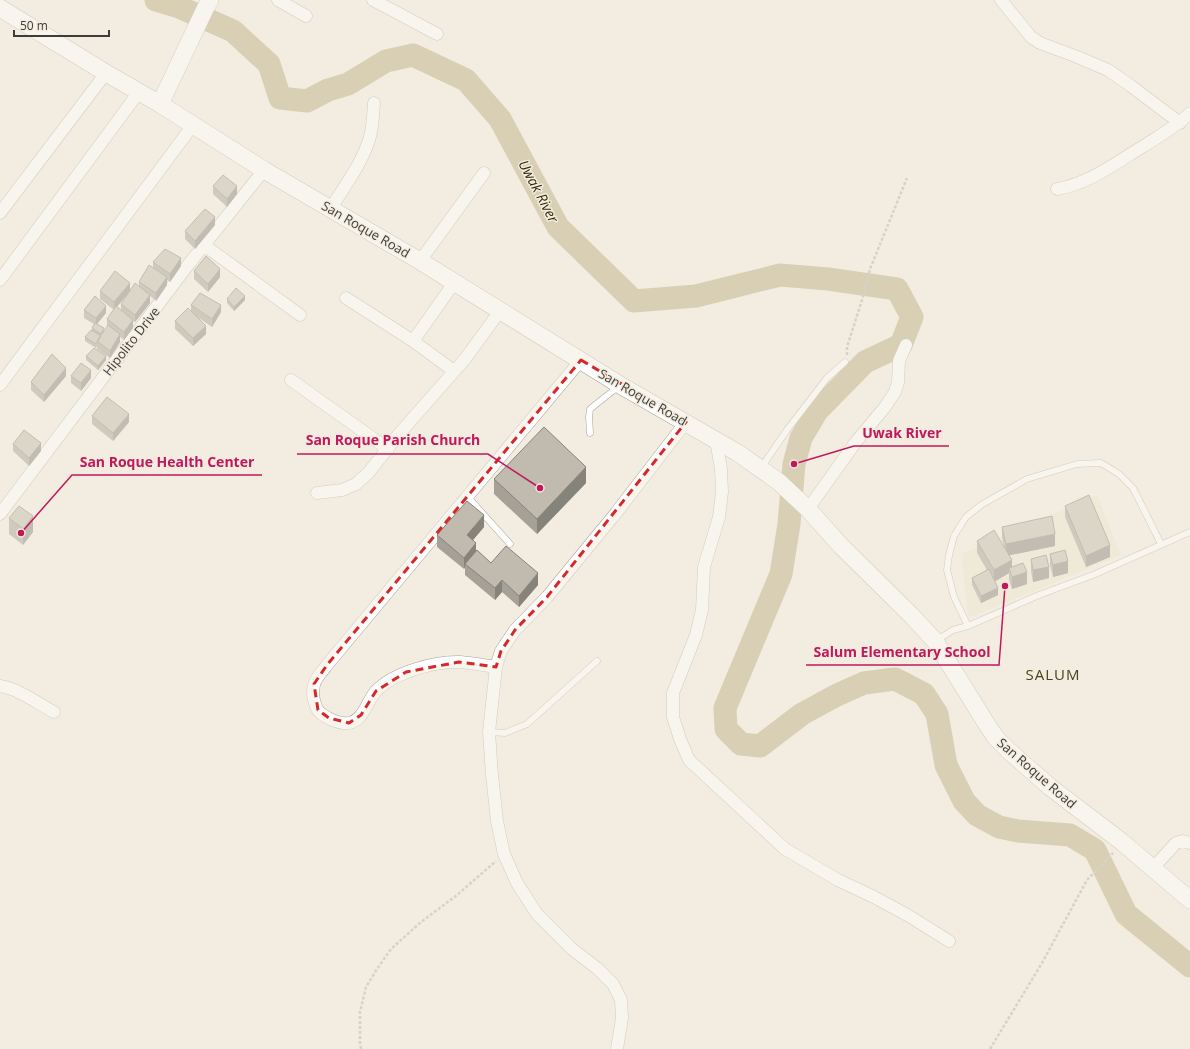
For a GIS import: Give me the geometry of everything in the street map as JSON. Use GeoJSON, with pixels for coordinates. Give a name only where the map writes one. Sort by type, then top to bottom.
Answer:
{"type":"FeatureCollection","features":[{"type":"Feature","properties":{"kind":"street"},"geometry":{"type":"LineString","coordinates":[[278,0],[306,16]]}},
{"type":"Feature","properties":{"kind":"street"},"geometry":{"type":"LineString","coordinates":[[373,0],[437,34]]}},
{"type":"Feature","properties":{"kind":"street"},"geometry":{"type":"LineString","coordinates":[[1001,0],[1031,37],[1040,43],[1108,70],[1132,86],[1180,123]]}},
{"type":"Feature","properties":{"kind":"street"},"geometry":{"type":"LineString","coordinates":[[160,104],[207,5]]}},
{"type":"Feature","properties":{"kind":"street","name":"San Roque Road"},"geometry":{"type":"LineString","coordinates":[[0,8],[106,73],[160,104],[264,170],[420,261],[620,385],[738,453],[779,482],[802,503],[841,546],[935,641],[986,723],[996,738],[1008,751],[1040,779],[1122,842],[1190,900]]}},
{"type":"Feature","properties":{"kind":"street"},"geometry":{"type":"LineString","coordinates":[[0,213],[106,73]]}},
{"type":"Feature","properties":{"kind":"street"},"geometry":{"type":"LineString","coordinates":[[0,280],[139,92]]}},
{"type":"Feature","properties":{"kind":"street"},"geometry":{"type":"LineString","coordinates":[[331,208],[364,152],[372,128],[374,103]]}},
{"type":"Feature","properties":{"kind":"street"},"geometry":{"type":"LineString","coordinates":[[1057,189],[1069,187],[1084,181],[1116,163],[1180,123],[1190,114]]}},
{"type":"Feature","properties":{"kind":"street"},"geometry":{"type":"LineString","coordinates":[[0,385],[194,125]]}},
{"type":"Feature","properties":{"kind":"street","name":"Hipolito Drive"},"geometry":{"type":"LineString","coordinates":[[0,514],[204,245],[264,170]]}},
{"type":"Feature","properties":{"kind":"street"},"geometry":{"type":"LineString","coordinates":[[420,261],[484,173]]}},
{"type":"Feature","properties":{"kind":"street"},"geometry":{"type":"LineString","coordinates":[[204,245],[300,315]]}},
{"type":"Feature","properties":{"kind":"street"},"geometry":{"type":"LineString","coordinates":[[413,341],[454,283]]}},
{"type":"Feature","properties":{"kind":"street"},"geometry":{"type":"LineString","coordinates":[[346,298],[413,341],[454,371]]}},
{"type":"Feature","properties":{"kind":"street"},"geometry":{"type":"LineString","coordinates":[[317,493],[342,490],[356,484],[369,472],[465,360],[500,311]]}},
{"type":"Feature","properties":{"kind":"street"},"geometry":{"type":"LineString","coordinates":[[802,503],[885,407],[897,387],[899,361],[906,345]]}},
{"type":"Feature","properties":{"kind":"street"},"geometry":{"type":"LineString","coordinates":[[496,667],[459,662],[428,666],[406,672],[390,680],[376,691],[361,715],[349,723],[339,722],[329,718],[318,710],[314,698],[314,684],[327,665],[581,360]]}},
{"type":"Feature","properties":{"kind":"street"},"geometry":{"type":"LineString","coordinates":[[291,380],[388,449]]}},
{"type":"Feature","properties":{"kind":"street"},"geometry":{"type":"LineString","coordinates":[[617,1049],[622,1018],[621,1000],[613,984],[598,969],[572,949],[537,914],[516,883],[504,854],[496,821],[489,732],[496,667],[501,651],[515,630],[547,597],[616,513],[686,422]]}},
{"type":"Feature","properties":{"kind":"street"},"geometry":{"type":"LineString","coordinates":[[716,440],[721,469],[722,492],[719,517],[704,567],[702,610],[696,635],[673,693],[673,717],[689,760],[785,849],[838,880],[909,916],[949,940]]}},
{"type":"Feature","properties":{"kind":"street"},"geometry":{"type":"LineString","coordinates":[[0,686],[18,692],[54,712]]}},
{"type":"Feature","properties":{"kind":"street"},"geometry":{"type":"LineString","coordinates":[[1153,868],[1176,843],[1183,841],[1190,843]]}},
{"type":"Feature","properties":{"kind":"lane"},"geometry":{"type":"LineString","coordinates":[[760,469],[786,430],[827,378],[845,362]]}},
{"type":"Feature","properties":{"kind":"lane"},"geometry":{"type":"LineString","coordinates":[[590,433],[590,410],[620,385]]}},
{"type":"Feature","properties":{"kind":"lane"},"geometry":{"type":"LineString","coordinates":[[968,626],[954,597],[947,570],[954,536],[966,517],[981,505],[1027,479],[1077,464],[1102,463],[1119,474],[1133,488],[1161,544]]}},
{"type":"Feature","properties":{"kind":"lane"},"geometry":{"type":"LineString","coordinates":[[467,496],[510,544]]}},
{"type":"Feature","properties":{"kind":"lane"},"geometry":{"type":"LineString","coordinates":[[935,641],[953,630],[968,626],[1039,595],[1093,575],[1190,532]]}},
{"type":"Feature","properties":{"kind":"lane"},"geometry":{"type":"LineString","coordinates":[[489,732],[506,733],[527,724],[597,661]]}},
{"type":"Feature","properties":{"kind":"path"},"geometry":{"type":"LineString","coordinates":[[845,362],[847,358],[847,347],[870,269],[907,178]]}},
{"type":"Feature","properties":{"kind":"path"},"geometry":{"type":"LineString","coordinates":[[990,1049],[1042,963],[1087,880],[1113,853]]}},
{"type":"Feature","properties":{"kind":"path"},"geometry":{"type":"LineString","coordinates":[[361,1049],[360,1012],[366,987],[391,949],[421,922],[457,895],[504,854]]}},
{"type":"Feature","properties":{"kind":"highlighted area"},"geometry":{"type":"Polygon","coordinates":[[[581,360],[686,422],[547,597],[515,630],[501,651],[496,667],[459,662],[406,672],[376,691],[361,715],[349,723],[329,718],[318,710],[314,684],[327,665],[581,360]]]}},
{"type":"Feature","properties":{"kind":"shaded area"},"geometry":{"type":"Polygon","coordinates":[[[1097,495],[1121,555],[968,618],[961,554],[1097,495]]]}},
{"type":"Feature","properties":{"kind":"building"},"geometry":{"type":"Polygon","coordinates":[[[223,175],[237,186],[227,199],[213,186],[223,175]]]}},
{"type":"Feature","properties":{"kind":"building"},"geometry":{"type":"Polygon","coordinates":[[[205,209],[215,217],[195,241],[185,231],[205,209]]]}},
{"type":"Feature","properties":{"kind":"building"},"geometry":{"type":"Polygon","coordinates":[[[165,249],[181,258],[170,274],[153,262],[165,249]]]}},
{"type":"Feature","properties":{"kind":"building"},"geometry":{"type":"Polygon","coordinates":[[[206,256],[220,269],[208,284],[194,271],[206,256]]]}},
{"type":"Feature","properties":{"kind":"building"},"geometry":{"type":"Polygon","coordinates":[[[149,265],[167,277],[156,293],[139,282],[149,265]]]}},
{"type":"Feature","properties":{"kind":"building"},"geometry":{"type":"Polygon","coordinates":[[[115,271],[130,283],[114,302],[100,291],[115,271]]]}},
{"type":"Feature","properties":{"kind":"building"},"geometry":{"type":"Polygon","coordinates":[[[135,283],[150,295],[135,315],[121,304],[135,283]]]}},
{"type":"Feature","properties":{"kind":"building"},"geometry":{"type":"Polygon","coordinates":[[[236,288],[245,296],[234,307],[227,299],[236,288]]]}},
{"type":"Feature","properties":{"kind":"building"},"geometry":{"type":"Polygon","coordinates":[[[200,293],[221,305],[212,319],[191,305],[200,293]]]}},
{"type":"Feature","properties":{"kind":"building"},"geometry":{"type":"Polygon","coordinates":[[[95,296],[106,306],[96,318],[84,310],[95,296]]]}},
{"type":"Feature","properties":{"kind":"building"},"geometry":{"type":"Polygon","coordinates":[[[116,306],[133,320],[124,332],[107,319],[116,306]]]}},
{"type":"Feature","properties":{"kind":"building"},"geometry":{"type":"Polygon","coordinates":[[[188,308],[206,326],[193,338],[175,321],[188,308]]]}},
{"type":"Feature","properties":{"kind":"building"},"geometry":{"type":"Polygon","coordinates":[[[95,323],[104,328],[101,334],[92,328],[95,323]]]}},
{"type":"Feature","properties":{"kind":"building"},"geometry":{"type":"Polygon","coordinates":[[[108,325],[120,334],[110,351],[97,341],[108,325]]]}},
{"type":"Feature","properties":{"kind":"building"},"geometry":{"type":"Polygon","coordinates":[[[91,330],[101,336],[96,344],[85,337],[91,330]]]}},
{"type":"Feature","properties":{"kind":"building"},"geometry":{"type":"Polygon","coordinates":[[[94,348],[106,356],[98,366],[86,356],[94,348]]]}},
{"type":"Feature","properties":{"kind":"building"},"geometry":{"type":"Polygon","coordinates":[[[52,354],[66,368],[44,395],[31,382],[52,354]]]}},
{"type":"Feature","properties":{"kind":"building"},"geometry":{"type":"Polygon","coordinates":[[[81,363],[91,370],[81,383],[71,376],[81,363]]]}},
{"type":"Feature","properties":{"kind":"building"},"geometry":{"type":"Polygon","coordinates":[[[107,397],[129,414],[113,433],[92,416],[107,397]]]}},
{"type":"Feature","properties":{"kind":"building"},"geometry":{"type":"Polygon","coordinates":[[[544,427],[586,467],[537,519],[494,479],[544,427]]]}},
{"type":"Feature","properties":{"kind":"building"},"geometry":{"type":"Polygon","coordinates":[[[24,430],[41,443],[29,458],[13,444],[24,430]]]}},
{"type":"Feature","properties":{"kind":"building"},"geometry":{"type":"Polygon","coordinates":[[[1089,495],[1110,545],[1086,556],[1065,506],[1089,495]]]}},
{"type":"Feature","properties":{"kind":"building"},"geometry":{"type":"Polygon","coordinates":[[[467,501],[484,515],[467,535],[476,543],[464,558],[437,535],[467,501]]]}},
{"type":"Feature","properties":{"kind":"building"},"geometry":{"type":"Polygon","coordinates":[[[19,506],[33,516],[23,529],[9,518],[19,506]]]}},
{"type":"Feature","properties":{"kind":"building"},"geometry":{"type":"Polygon","coordinates":[[[1052,516],[1055,534],[1006,544],[1002,527],[1052,516]]]}},
{"type":"Feature","properties":{"kind":"building"},"geometry":{"type":"Polygon","coordinates":[[[994,530],[1012,560],[994,570],[977,541],[994,530]]]}},
{"type":"Feature","properties":{"kind":"building"},"geometry":{"type":"Polygon","coordinates":[[[506,546],[538,573],[519,596],[502,580],[495,588],[465,564],[477,550],[491,563],[506,546]]]}},
{"type":"Feature","properties":{"kind":"building"},"geometry":{"type":"Polygon","coordinates":[[[1065,550],[1068,561],[1053,565],[1050,554],[1065,550]]]}},
{"type":"Feature","properties":{"kind":"building"},"geometry":{"type":"Polygon","coordinates":[[[1046,555],[1049,567],[1033,570],[1031,559],[1046,555]]]}},
{"type":"Feature","properties":{"kind":"building"},"geometry":{"type":"Polygon","coordinates":[[[1023,563],[1027,572],[1012,577],[1009,568],[1023,563]]]}},
{"type":"Feature","properties":{"kind":"building"},"geometry":{"type":"Polygon","coordinates":[[[989,569],[998,588],[981,596],[972,578],[989,569]]]}},
{"type":"Feature","properties":{"kind":"waterway","name":"Uwak River"},"geometry":{"type":"LineString","coordinates":[[156,0],[179,7],[233,31],[269,64],[280,98],[307,101],[328,90],[348,84],[386,61],[413,55],[466,80],[500,119],[558,227],[634,301],[696,296],[780,275],[828,279],[897,289],[912,317],[901,345],[865,362],[817,411],[801,438],[794,464],[789,524],[781,574],[725,708],[726,729],[741,744],[760,746],[802,714],[837,695],[864,683],[895,679],[924,694],[937,714],[946,765],[964,801],[977,815],[999,827],[1018,831],[1070,835],[1095,850],[1126,914],[1190,966]]}},
{"type":"Feature","properties":{"kind":"place","name":"Uwak River"},"geometry":{"type":"Point","coordinates":[794,464]}},
{"type":"Feature","properties":{"kind":"place","name":"San Roque Parish Church"},"geometry":{"type":"Point","coordinates":[540,488]}},
{"type":"Feature","properties":{"kind":"place","name":"San Roque Health Center"},"geometry":{"type":"Point","coordinates":[21,533]}},
{"type":"Feature","properties":{"kind":"place","name":"Salum Elementary School"},"geometry":{"type":"Point","coordinates":[1005,586]}},
{"type":"Feature","properties":{"kind":"district","name":"SALUM"},"geometry":{"type":"Point","coordinates":[1053,674]}}]}
